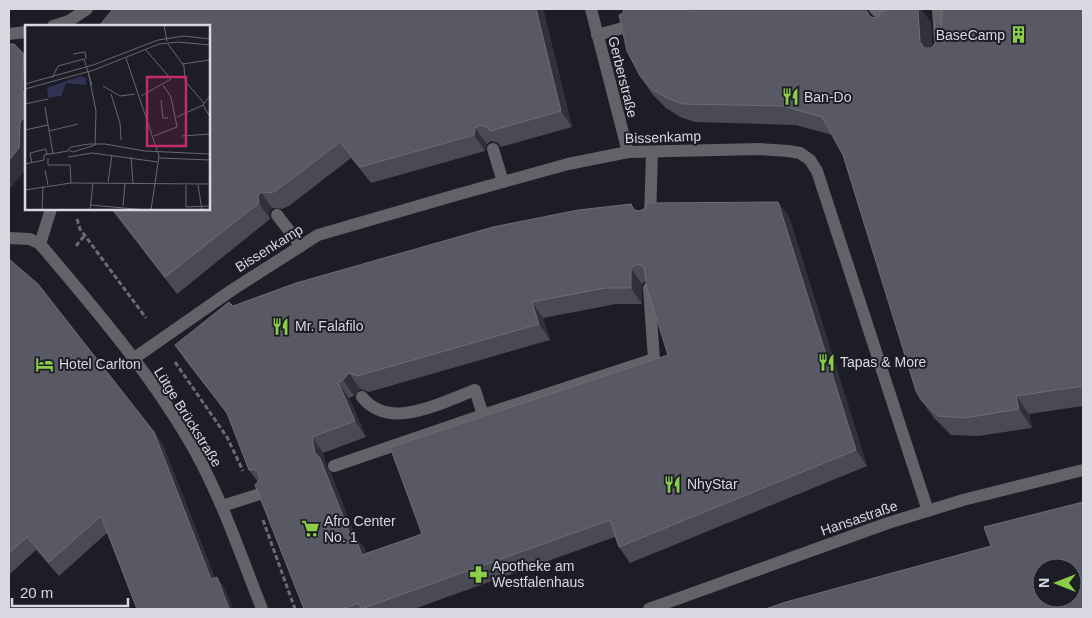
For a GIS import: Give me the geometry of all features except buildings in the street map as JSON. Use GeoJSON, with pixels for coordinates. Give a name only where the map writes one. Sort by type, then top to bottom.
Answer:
{"type":"FeatureCollection","features":[{"type":"Feature","properties":{"kind":"street"},"geometry":{"type":"LineString","coordinates":[[69,24],[87,9]]}},
{"type":"Feature","properties":{"kind":"street","name":"Gerberstraße"},"geometry":{"type":"LineString","coordinates":[[591,9],[628,152]]}},
{"type":"Feature","properties":{"kind":"street"},"geometry":{"type":"LineString","coordinates":[[875,9],[884,17],[888,29]]}},
{"type":"Feature","properties":{"kind":"street"},"geometry":{"type":"LineString","coordinates":[[938,9],[940,52]]}},
{"type":"Feature","properties":{"kind":"street"},"geometry":{"type":"LineString","coordinates":[[597,35],[630,26]]}},
{"type":"Feature","properties":{"kind":"street"},"geometry":{"type":"LineString","coordinates":[[9,34],[25,32]]}},
{"type":"Feature","properties":{"kind":"street"},"geometry":{"type":"LineString","coordinates":[[493,149],[502,182]]}},
{"type":"Feature","properties":{"kind":"street","name":"Bissenkamp"},"geometry":{"type":"LineString","coordinates":[[133,359],[232,290],[318,235],[568,164],[628,152],[760,149],[800,153],[810,160],[817,171],[928,511]]}},
{"type":"Feature","properties":{"kind":"street"},"geometry":{"type":"LineString","coordinates":[[650,219],[652,152]]}},
{"type":"Feature","properties":{"kind":"street"},"geometry":{"type":"LineString","coordinates":[[9,238],[30,239],[40,244],[51,210]]}},
{"type":"Feature","properties":{"kind":"street"},"geometry":{"type":"LineString","coordinates":[[277,215],[301,246]]}},
{"type":"Feature","properties":{"kind":"street","name":"Lütge Brückstraße"},"geometry":{"type":"LineString","coordinates":[[40,244],[133,359],[194,450],[222,506],[262,609]]}},
{"type":"Feature","properties":{"kind":"street"},"geometry":{"type":"LineString","coordinates":[[334,466],[654,359],[649,288]]}},
{"type":"Feature","properties":{"kind":"street"},"geometry":{"type":"LineString","coordinates":[[362,397],[378,410],[390,414],[403,414],[475,390],[483,415]]}},
{"type":"Feature","properties":{"kind":"street","name":"Hansastraße"},"geometry":{"type":"LineString","coordinates":[[649,609],[928,511],[1083,470]]}},
{"type":"Feature","properties":{"kind":"street"},"geometry":{"type":"LineString","coordinates":[[222,506],[263,493]]}},
{"type":"Feature","properties":{"kind":"path"},"geometry":{"type":"LineString","coordinates":[[77,216],[80,229],[150,322]]}},
{"type":"Feature","properties":{"kind":"place","name":"BaseCamp"},"geometry":{"type":"Point","coordinates":[1019,35]}},
{"type":"Feature","properties":{"kind":"place","name":"Ban-Do"},"geometry":{"type":"Point","coordinates":[790,97]}},
{"type":"Feature","properties":{"kind":"place","name":"Mr. Falafilo"},"geometry":{"type":"Point","coordinates":[281,326]}},
{"type":"Feature","properties":{"kind":"place","name":"Tapas & More"},"geometry":{"type":"Point","coordinates":[826,362]}},
{"type":"Feature","properties":{"kind":"place","name":"Hotel Carlton"},"geometry":{"type":"Point","coordinates":[45,364]}},
{"type":"Feature","properties":{"kind":"place","name":"NhyStar"},"geometry":{"type":"Point","coordinates":[673,484]}},
{"type":"Feature","properties":{"kind":"place","name":"Afro Center No. 1"},"geometry":{"type":"Point","coordinates":[310,529]}},
{"type":"Feature","properties":{"kind":"place","name":"Apotheke am Westfalenhaus"},"geometry":{"type":"Point","coordinates":[478,574]}}]}
